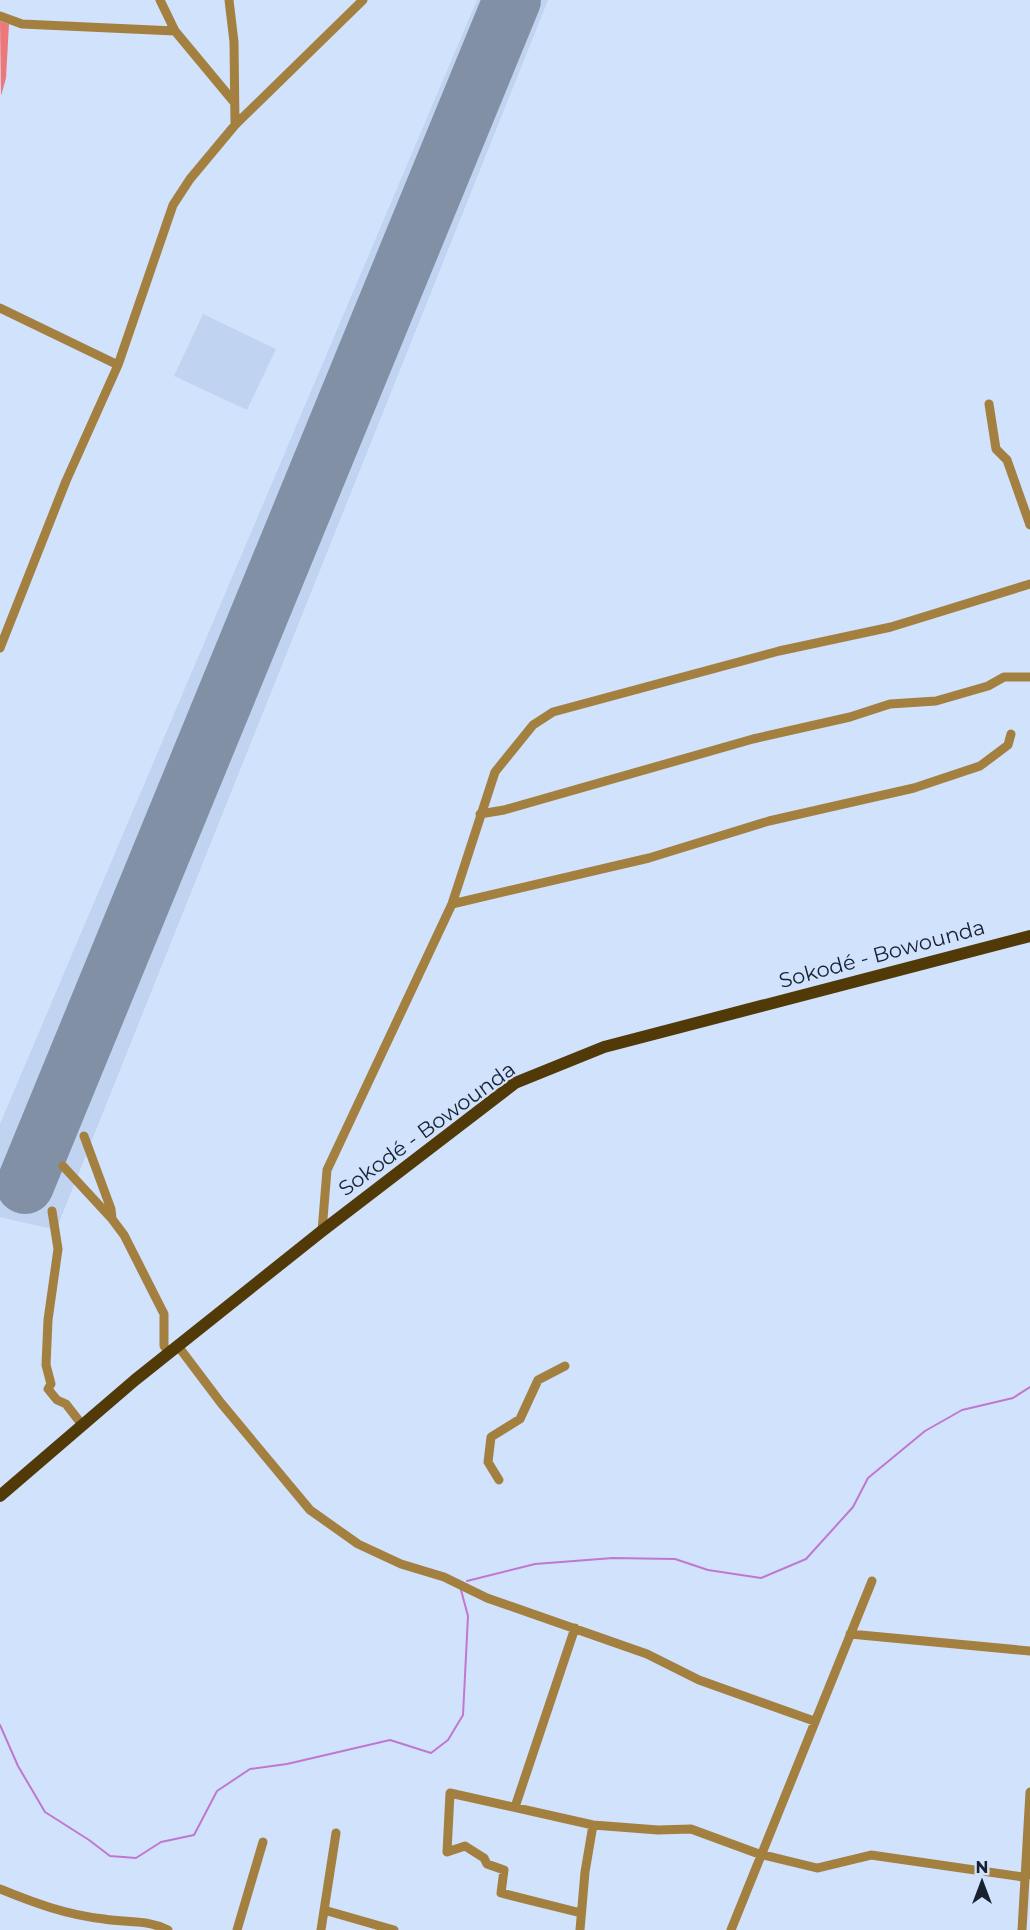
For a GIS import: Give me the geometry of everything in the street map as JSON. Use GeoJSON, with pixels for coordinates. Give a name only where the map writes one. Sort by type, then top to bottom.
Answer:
{"type":"FeatureCollection","features":[{"type":"Feature","properties":{"kind":"main road","name":"Sokodé - Bowounda"},"geometry":{"type":"LineString","coordinates":[[0,1496],[173,1349],[515,1083],[604,1047],[1030,936]]}},
{"type":"Feature","properties":{"kind":"street"},"geometry":{"type":"LineString","coordinates":[[160,0],[175,31],[234,102]]}},
{"type":"Feature","properties":{"kind":"street"},"geometry":{"type":"LineString","coordinates":[[229,0],[234,32],[236,125]]}},
{"type":"Feature","properties":{"kind":"street"},"geometry":{"type":"LineString","coordinates":[[0,648],[66,481],[118,365],[174,205],[190,179],[236,125],[363,0]]}},
{"type":"Feature","properties":{"kind":"street"},"geometry":{"type":"LineString","coordinates":[[0,16],[22,24],[175,31]]}},
{"type":"Feature","properties":{"kind":"street"},"geometry":{"type":"LineString","coordinates":[[0,308],[118,365]]}},
{"type":"Feature","properties":{"kind":"street"},"geometry":{"type":"LineString","coordinates":[[989,404],[996,449],[1007,460],[1030,525]]}},
{"type":"Feature","properties":{"kind":"street"},"geometry":{"type":"LineString","coordinates":[[322,1231],[327,1170],[452,904],[495,772],[533,725],[553,712],[779,651],[891,627],[1026,585],[1030,576]]}},
{"type":"Feature","properties":{"kind":"street"},"geometry":{"type":"LineString","coordinates":[[480,814],[504,810],[742,742],[849,717],[890,704],[936,701],[988,686],[1004,678],[1030,677]]}},
{"type":"Feature","properties":{"kind":"street"},"geometry":{"type":"LineString","coordinates":[[452,904],[650,858],[765,822],[914,788],[980,766],[1008,745],[1011,734]]}},
{"type":"Feature","properties":{"kind":"street"},"geometry":{"type":"LineString","coordinates":[[84,1136],[111,1209],[112,1219]]}},
{"type":"Feature","properties":{"kind":"street"},"geometry":{"type":"LineString","coordinates":[[63,1166],[124,1235],[164,1314],[164,1346],[173,1349],[310,1510],[358,1544],[487,1598],[647,1654],[699,1680],[814,1721]]}},
{"type":"Feature","properties":{"kind":"street"},"geometry":{"type":"LineString","coordinates":[[52,1211],[58,1249],[48,1320],[46,1365],[51,1377],[48,1389],[57,1400],[66,1404],[83,1426]]}},
{"type":"Feature","properties":{"kind":"street"},"geometry":{"type":"LineString","coordinates":[[499,1480],[488,1462],[491,1437],[520,1419],[538,1380],[566,1366]]}},
{"type":"Feature","properties":{"kind":"street"},"geometry":{"type":"LineString","coordinates":[[731,1930],[759,1854],[872,1581]]}},
{"type":"Feature","properties":{"kind":"street"},"geometry":{"type":"LineString","coordinates":[[515,1807],[575,1628]]}},
{"type":"Feature","properties":{"kind":"street"},"geometry":{"type":"LineString","coordinates":[[850,1634],[1030,1651]]}},
{"type":"Feature","properties":{"kind":"street"},"geometry":{"type":"LineString","coordinates":[[581,1913],[501,1893],[504,1870],[487,1864],[484,1858],[465,1846],[447,1852],[450,1792],[593,1825],[658,1830],[691,1828],[759,1854],[817,1868],[871,1855],[1027,1876]]}},
{"type":"Feature","properties":{"kind":"street"},"geometry":{"type":"LineString","coordinates":[[1022,1930],[1027,1876],[1030,1792]]}},
{"type":"Feature","properties":{"kind":"street"},"geometry":{"type":"LineString","coordinates":[[580,1930],[593,1825]]}},
{"type":"Feature","properties":{"kind":"street"},"geometry":{"type":"LineString","coordinates":[[321,1930],[336,1833]]}},
{"type":"Feature","properties":{"kind":"street"},"geometry":{"type":"LineString","coordinates":[[237,1930],[263,1842]]}},
{"type":"Feature","properties":{"kind":"street"},"geometry":{"type":"LineString","coordinates":[[0,1889],[53,1910],[105,1920],[150,1921],[168,1930]]}},
{"type":"Feature","properties":{"kind":"street"},"geometry":{"type":"LineString","coordinates":[[324,1910],[394,1930]]}},
{"type":"Feature","properties":{"kind":"street"},"geometry":{"type":"LineString","coordinates":[[105,1920],[106,1930]]}},
{"type":"Feature","properties":{"kind":"shaded area"},"geometry":{"type":"Polygon","coordinates":[[[477,0],[548,0],[56,1230],[0,1217],[0,1124],[477,0]]]}},
{"type":"Feature","properties":{"kind":"shaded area"},"geometry":{"type":"Polygon","coordinates":[[[0,21],[9,24],[6,78],[1,96],[0,21]]]}},
{"type":"Feature","properties":{"kind":"shaded area"},"geometry":{"type":"Polygon","coordinates":[[[203,314],[276,349],[247,410],[174,376],[203,314]]]}},
{"type":"Feature","properties":{"kind":"waterway"},"geometry":{"type":"LineString","coordinates":[[467,1581],[535,1564],[613,1558],[675,1559],[708,1570],[761,1578],[806,1559],[853,1507],[868,1478],[925,1431],[962,1410],[1013,1398],[1030,1387]]}},
{"type":"Feature","properties":{"kind":"waterway"},"geometry":{"type":"LineString","coordinates":[[0,1725],[18,1766],[45,1812],[110,1856],[136,1858],[161,1842],[194,1835],[217,1791],[250,1769],[287,1764],[390,1740],[431,1753],[448,1740],[463,1715],[468,1616],[461,1590]]}},
{"type":"Feature","properties":{"kind":"runway"},"geometry":{"type":"LineString","coordinates":[[25,1185],[512,0]]}}]}
